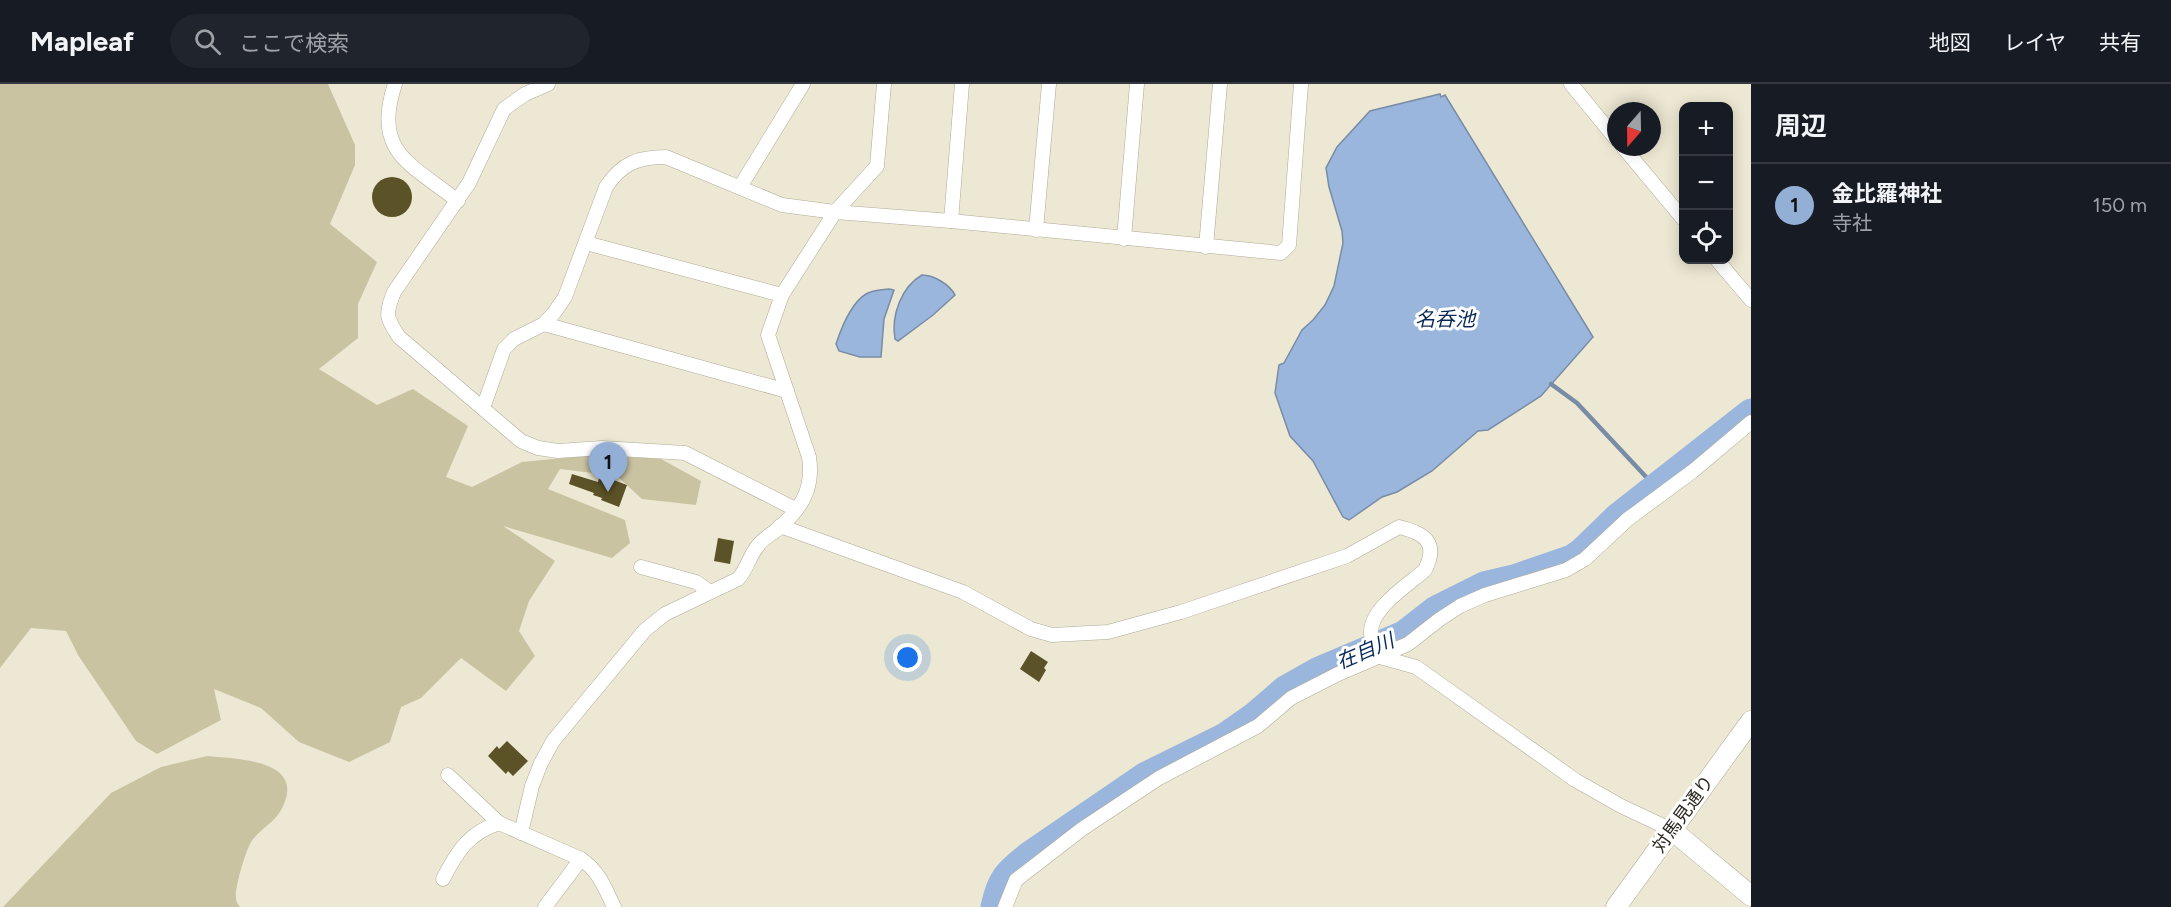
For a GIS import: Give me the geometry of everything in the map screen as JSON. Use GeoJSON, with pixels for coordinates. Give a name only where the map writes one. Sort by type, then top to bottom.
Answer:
{"type":"FeatureCollection","features":[{"type":"Feature","properties":{"kind":"street"},"geometry":{"type":"LineString","coordinates":[[395,84],[388,111],[387,125],[390,138],[406,160],[458,201]]}},
{"type":"Feature","properties":{"kind":"street"},"geometry":{"type":"LineString","coordinates":[[548,84],[525,94],[504,109],[469,183],[394,292],[388,308],[388,318],[399,337],[521,441],[538,448],[558,451],[602,448],[684,453],[795,508]]}},
{"type":"Feature","properties":{"kind":"street"},"geometry":{"type":"LineString","coordinates":[[740,187],[803,84]]}},
{"type":"Feature","properties":{"kind":"street"},"geometry":{"type":"LineString","coordinates":[[521,833],[532,786],[553,741],[645,630],[665,614],[738,579],[746,570],[757,546],[780,526],[808,492],[812,473],[809,456],[768,335],[782,295],[835,212],[877,166],[884,84]]}},
{"type":"Feature","properties":{"kind":"street"},"geometry":{"type":"LineString","coordinates":[[951,221],[962,84]]}},
{"type":"Feature","properties":{"kind":"street"},"geometry":{"type":"LineString","coordinates":[[1036,230],[1049,84]]}},
{"type":"Feature","properties":{"kind":"street"},"geometry":{"type":"LineString","coordinates":[[1124,239],[1137,84]]}},
{"type":"Feature","properties":{"kind":"street"},"geometry":{"type":"LineString","coordinates":[[1206,247],[1220,84]]}},
{"type":"Feature","properties":{"kind":"street"},"geometry":{"type":"LineString","coordinates":[[483,408],[504,349],[514,339],[544,324],[565,297],[606,187],[616,172],[631,162],[648,157],[666,157],[782,205],[835,212],[1281,253],[1288,245],[1301,84]]}},
{"type":"Feature","properties":{"kind":"street"},"geometry":{"type":"LineString","coordinates":[[1570,84],[1607,128]]}},
{"type":"Feature","properties":{"kind":"street"},"geometry":{"type":"LineString","coordinates":[[1630,156],[1679,215]]}},
{"type":"Feature","properties":{"kind":"street"},"geometry":{"type":"LineString","coordinates":[[586,243],[782,295]]}},
{"type":"Feature","properties":{"kind":"street"},"geometry":{"type":"LineString","coordinates":[[1720,264],[1751,300]]}},
{"type":"Feature","properties":{"kind":"street"},"geometry":{"type":"LineString","coordinates":[[544,324],[787,391]]}},
{"type":"Feature","properties":{"kind":"street"},"geometry":{"type":"LineString","coordinates":[[1005,907],[1016,880],[1082,829],[1159,778],[1258,726],[1291,698],[1338,674],[1408,644],[1460,606],[1485,595],[1555,574],[1585,559],[1628,519],[1693,471],[1751,422]]}},
{"type":"Feature","properties":{"kind":"street"},"geometry":{"type":"LineString","coordinates":[[780,526],[963,592],[1030,629],[1052,635],[1108,632],[1181,612],[1347,556],[1399,527],[1416,531],[1424,536],[1431,552],[1425,570],[1378,613],[1372,624],[1371,635],[1380,657]]}},
{"type":"Feature","properties":{"kind":"street"},"geometry":{"type":"LineString","coordinates":[[641,567],[696,582],[710,592]]}},
{"type":"Feature","properties":{"kind":"street"},"geometry":{"type":"LineString","coordinates":[[1380,657],[1416,667],[1575,780],[1621,806],[1672,830],[1751,896]]}},
{"type":"Feature","properties":{"kind":"street","name":"対馬見通り"},"geometry":{"type":"LineString","coordinates":[[1616,907],[1751,721]]}},
{"type":"Feature","properties":{"kind":"street"},"geometry":{"type":"LineString","coordinates":[[448,775],[499,823],[581,859],[598,874],[614,907]]}},
{"type":"Feature","properties":{"kind":"street"},"geometry":{"type":"LineString","coordinates":[[443,879],[469,839],[482,828],[499,823]]}},
{"type":"Feature","properties":{"kind":"street"},"geometry":{"type":"LineString","coordinates":[[545,907],[581,859]]}},
{"type":"Feature","properties":{"kind":"shaded area"},"geometry":{"type":"Polygon","coordinates":[[[0,84],[328,84],[355,145],[355,165],[330,224],[377,262],[358,304],[358,338],[319,369],[377,405],[413,389],[468,426],[446,477],[472,487],[522,462],[595,455],[661,459],[701,481],[696,505],[642,499],[617,476],[560,469],[548,489],[625,520],[630,543],[612,558],[503,526],[555,561],[529,601],[519,631],[535,656],[506,691],[461,658],[421,698],[401,707],[390,742],[349,762],[299,742],[261,708],[214,689],[221,720],[157,754],[136,741],[78,655],[66,631],[31,628],[0,668],[0,84]]]}},
{"type":"Feature","properties":{"kind":"shaded area"},"geometry":{"type":"Polygon","coordinates":[[[207,756],[253,761],[279,772],[286,782],[287,795],[280,812],[254,838],[246,853],[236,894],[236,901],[240,907],[3,907],[111,793],[161,767],[207,756]]]}},
{"type":"Feature","properties":{"kind":"water","name":"名呑池"},"geometry":{"type":"Polygon","coordinates":[[[1440,94],[1441,97],[1445,95],[1593,337],[1541,396],[1488,430],[1478,431],[1432,471],[1397,492],[1382,497],[1349,520],[1343,517],[1313,461],[1290,436],[1275,393],[1279,365],[1284,363],[1302,330],[1325,305],[1334,286],[1343,243],[1326,168],[1337,147],[1370,111],[1440,94]]]}},
{"type":"Feature","properties":{"kind":"water"},"geometry":{"type":"Polygon","coordinates":[[[922,275],[941,281],[955,295],[898,341],[895,339],[894,330],[899,303],[908,287],[922,275]]]}},
{"type":"Feature","properties":{"kind":"water"},"geometry":{"type":"Polygon","coordinates":[[[894,290],[884,319],[881,357],[860,357],[839,351],[836,344],[838,338],[856,303],[869,293],[894,290]]]}},
{"type":"Feature","properties":{"kind":"building"},"geometry":{"type":"Polygon","coordinates":[[[392,177],[400,178],[406,183],[411,189],[411,205],[406,211],[400,216],[392,217],[384,216],[378,211],[373,205],[372,197],[373,189],[378,183],[384,178],[392,177]]]}},
{"type":"Feature","properties":{"kind":"building"},"geometry":{"type":"Polygon","coordinates":[[[572,474],[598,482],[599,478],[607,481],[608,478],[627,485],[619,507],[601,500],[602,498],[593,495],[594,493],[569,484],[572,474]]]}},
{"type":"Feature","properties":{"kind":"building"},"geometry":{"type":"Polygon","coordinates":[[[718,538],[734,541],[730,564],[714,561],[718,538]]]}},
{"type":"Feature","properties":{"kind":"building"},"geometry":{"type":"Polygon","coordinates":[[[1031,651],[1048,662],[1039,682],[1020,669],[1031,651]]]}},
{"type":"Feature","properties":{"kind":"building"},"geometry":{"type":"Polygon","coordinates":[[[507,741],[528,761],[513,776],[508,771],[506,774],[488,756],[497,746],[499,749],[507,741]]]}},
{"type":"Feature","properties":{"kind":"waterway"},"geometry":{"type":"LineString","coordinates":[[1551,384],[1577,403],[1648,479],[1663,482]]}},
{"type":"Feature","properties":{"kind":"waterway","name":"在自川"},"geometry":{"type":"LineString","coordinates":[[994,907],[1005,877],[1015,866],[1146,775],[1225,736],[1255,715],[1285,689],[1317,671],[1404,634],[1436,609],[1484,585],[1514,578],[1572,558],[1617,517],[1751,412]]}},
{"type":"Feature","properties":{"kind":"place","name":"金比羅神社"},"geometry":{"type":"Point","coordinates":[608,492]}}]}
